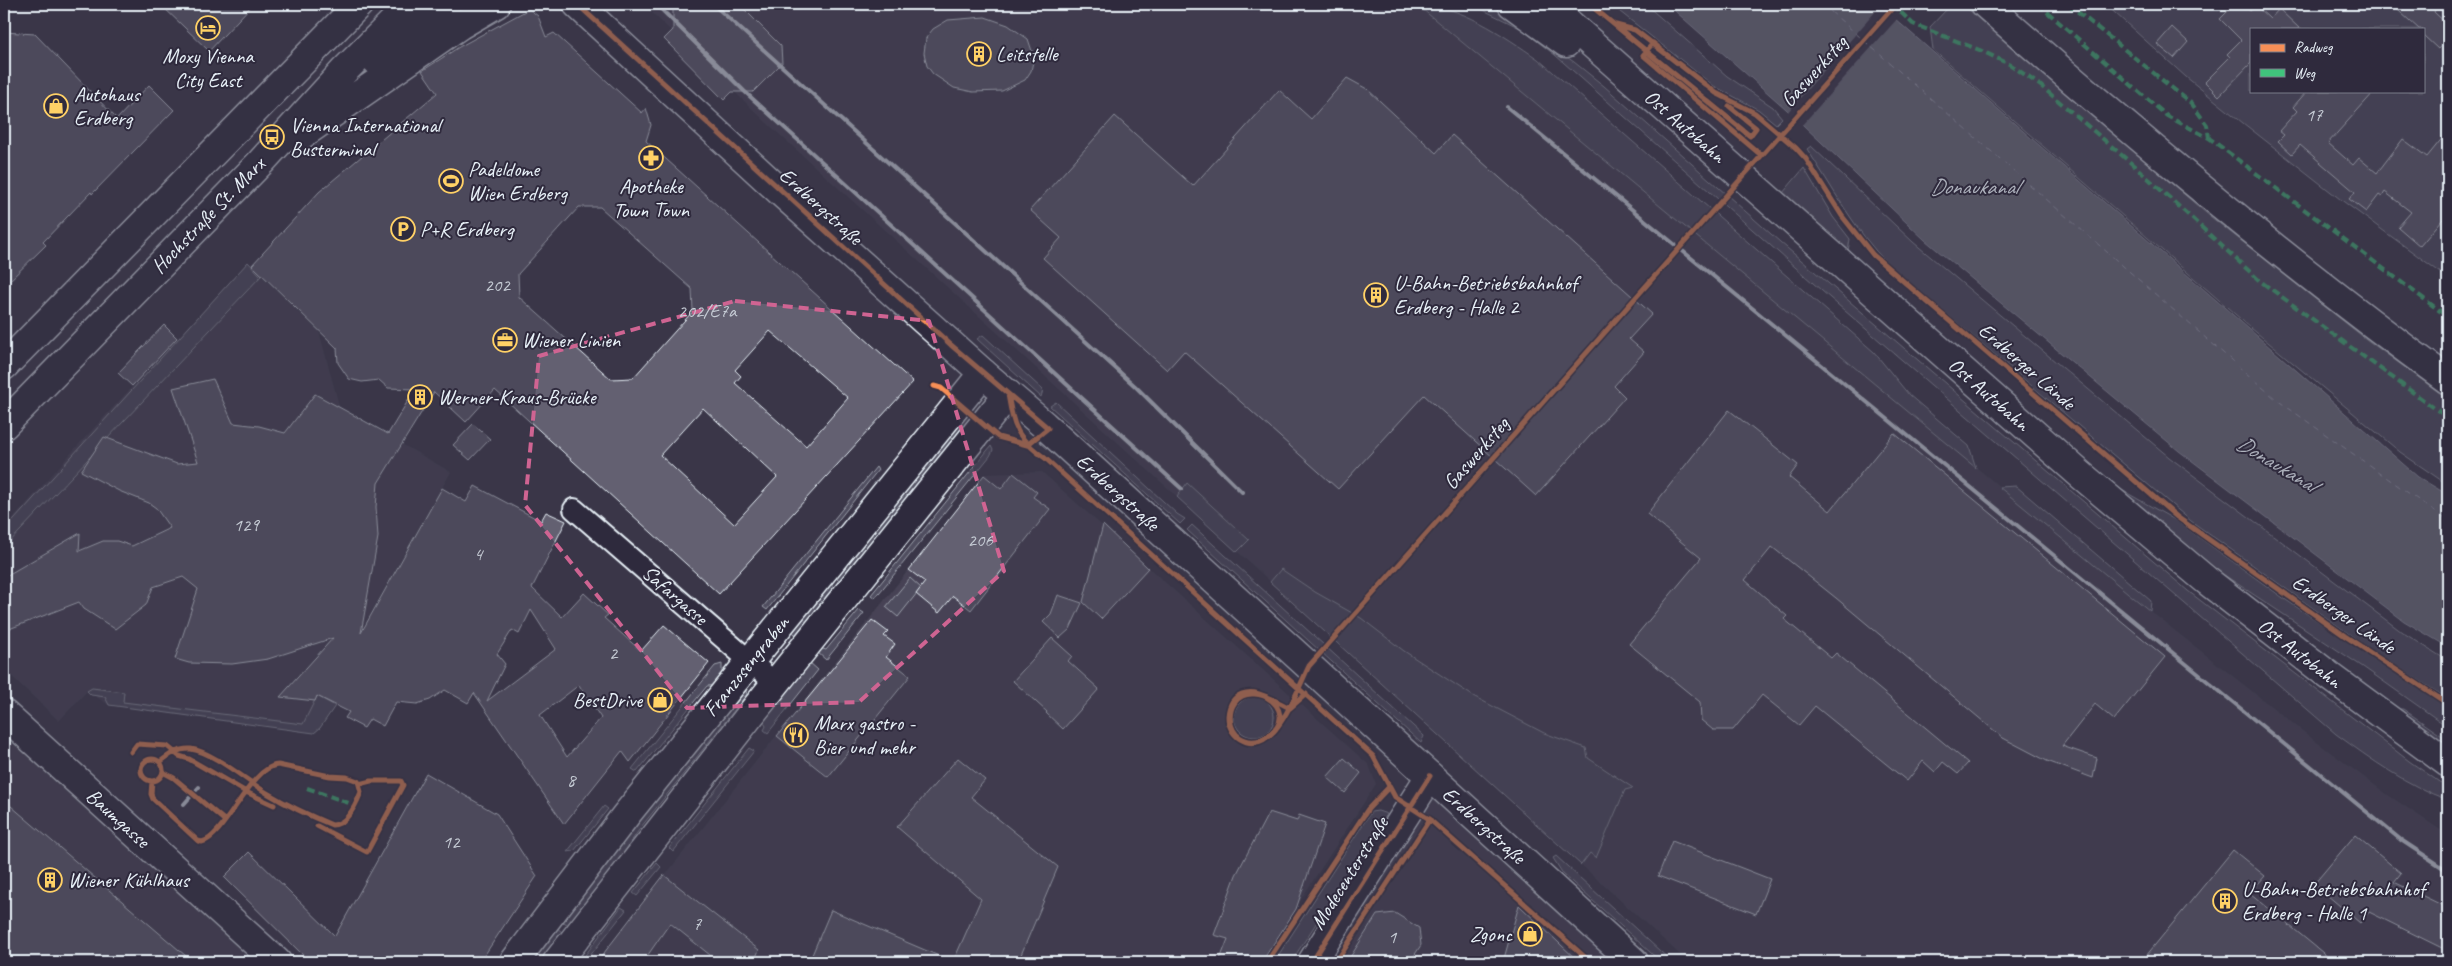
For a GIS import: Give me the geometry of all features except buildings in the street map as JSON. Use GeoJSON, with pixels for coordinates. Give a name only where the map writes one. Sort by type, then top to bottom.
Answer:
{"type":"FeatureCollection","features":[{"type":"Feature","properties":{"kind":"main road"},"geometry":{"type":"LineString","coordinates":[[318,45],[340,4]]}},
{"type":"Feature","properties":{"kind":"main road","name":"Hochstraße St. Marx"},"geometry":{"type":"LineString","coordinates":[[4,366],[359,4]]}},
{"type":"Feature","properties":{"kind":"main road","name":"Hochstraße St. Marx"},"geometry":{"type":"LineString","coordinates":[[4,425],[261,162],[344,71],[411,4]]}},
{"type":"Feature","properties":{"kind":"main road"},"geometry":{"type":"LineString","coordinates":[[261,162],[446,4]]}},
{"type":"Feature","properties":{"kind":"main road"},"geometry":{"type":"LineString","coordinates":[[261,162],[460,25],[496,4]]}},
{"type":"Feature","properties":{"kind":"main road","name":"Erdbergstraße"},"geometry":{"type":"LineString","coordinates":[[577,4],[805,214],[1008,394],[1634,962]]}},
{"type":"Feature","properties":{"kind":"main road"},"geometry":{"type":"LineString","coordinates":[[1512,4],[1608,76],[1629,76]]}},
{"type":"Feature","properties":{"kind":"main road"},"geometry":{"type":"LineString","coordinates":[[1535,4],[1608,65],[1629,76]]}},
{"type":"Feature","properties":{"kind":"main road","name":"Ost Autobahn"},"geometry":{"type":"LineString","coordinates":[[1546,4],[2081,475],[2184,561],[2327,674],[2448,763]]}},
{"type":"Feature","properties":{"kind":"main road"},"geometry":{"type":"LineString","coordinates":[[1985,4],[2117,119],[2254,232],[2366,321],[2448,380]]}},
{"type":"Feature","properties":{"kind":"main road","name":"Franzosengraben"},"geometry":{"type":"LineString","coordinates":[[514,962],[626,815],[983,373]]}},
{"type":"Feature","properties":{"kind":"main road","name":"Franzosengraben"},"geometry":{"type":"LineString","coordinates":[[557,962],[775,683],[1008,394]]}},
{"type":"Feature","properties":{"kind":"main road","name":"Baumgasse"},"geometry":{"type":"LineString","coordinates":[[4,714],[276,962]]}},
{"type":"Feature","properties":{"kind":"main road","name":"Modecenterstraße"},"geometry":{"type":"LineString","coordinates":[[1312,962],[1430,776]]}},
{"type":"Feature","properties":{"kind":"street","name":"Safargasse"},"geometry":{"type":"LineString","coordinates":[[574,509],[775,683]]}},
{"type":"Feature","properties":{"kind":"highlighted area"},"geometry":{"type":"Polygon","coordinates":[[[735,301],[929,321],[1004,571],[859,702],[687,708],[525,505],[539,356],[735,301]]]}},
{"type":"Feature","properties":{"kind":"shaded area"},"geometry":{"type":"Polygon","coordinates":[[[643,4],[1357,4],[1361,6],[1370,4],[1416,4],[2150,611],[2314,740],[2388,795],[2448,835],[2448,962],[1688,962],[767,123],[643,4]]]}},
{"type":"Feature","properties":{"kind":"shaded area"},"geometry":{"type":"Polygon","coordinates":[[[1416,4],[1448,9],[1480,22],[1538,59],[1874,352],[1909,395],[1969,446],[1976,468],[1416,4]]]}},
{"type":"Feature","properties":{"kind":"shaded area"},"geometry":{"type":"Polygon","coordinates":[[[1471,4],[1486,4],[1508,16],[1574,62],[1604,86],[1780,242],[2188,591],[2409,761],[2448,788],[2448,800],[2404,779],[2336,734],[1830,298],[1555,55],[1520,28],[1471,4]]]}},
{"type":"Feature","properties":{"kind":"shaded area"},"geometry":{"type":"Polygon","coordinates":[[[1610,4],[1645,4],[1727,76],[1773,107],[1782,118],[1776,124],[1759,110],[1714,86],[1610,4]]]}},
{"type":"Feature","properties":{"kind":"shaded area"},"geometry":{"type":"Polygon","coordinates":[[[1942,4],[1962,4],[2206,213],[2366,339],[2448,399],[2448,485],[2400,452],[2251,328],[1933,50],[1930,27],[1947,9],[1942,4]]]}},
{"type":"Feature","properties":{"kind":"shaded area"},"geometry":{"type":"Polygon","coordinates":[[[2105,4],[2429,4],[2448,15],[2448,278],[2340,199],[2186,77],[2105,4]]]}},
{"type":"Feature","properties":{"kind":"shaded area"},"geometry":{"type":"Polygon","coordinates":[[[1811,146],[1913,242],[2169,457],[2402,632],[2448,661],[2448,699],[2373,651],[2191,521],[1888,264],[1865,238],[1845,209],[1807,149],[1811,146]]]}},
{"type":"Feature","properties":{"kind":"shaded area"},"geometry":{"type":"Polygon","coordinates":[[[1804,168],[1833,217],[1850,239],[1848,251],[1782,194],[1804,168]]]}},
{"type":"Feature","properties":{"kind":"shaded area"},"geometry":{"type":"Polygon","coordinates":[[[248,262],[319,331],[340,409],[451,472],[322,699],[335,706],[316,733],[109,705],[87,691],[59,721],[4,669],[4,529],[80,443],[248,262]]]}},
{"type":"Feature","properties":{"kind":"shaded area"},"geometry":{"type":"Polygon","coordinates":[[[248,262],[261,276],[4,548],[4,531],[248,262]]]}},
{"type":"Feature","properties":{"kind":"shaded area"},"geometry":{"type":"Polygon","coordinates":[[[983,335],[1043,390],[1041,397],[977,339],[983,335]]]}},
{"type":"Feature","properties":{"kind":"shaded area"},"geometry":{"type":"Polygon","coordinates":[[[1056,402],[1177,514],[1185,519],[1180,524],[1050,406],[1056,402]]]}},
{"type":"Feature","properties":{"kind":"shaded area"},"geometry":{"type":"Polygon","coordinates":[[[964,410],[975,420],[843,583],[833,575],[964,410]]]}},
{"type":"Feature","properties":{"kind":"shaded area"},"geometry":{"type":"Polygon","coordinates":[[[991,446],[993,450],[990,456],[875,598],[871,595],[991,446]]]}},
{"type":"Feature","properties":{"kind":"shaded area"},"geometry":{"type":"Polygon","coordinates":[[[876,467],[878,470],[767,610],[763,607],[876,467]]]}},
{"type":"Feature","properties":{"kind":"shaded area"},"geometry":{"type":"Polygon","coordinates":[[[1042,472],[1369,765],[1376,784],[1260,962],[596,962],[985,474],[1042,472]]]}},
{"type":"Feature","properties":{"kind":"shaded area"},"geometry":{"type":"Polygon","coordinates":[[[2106,481],[2175,520],[2286,600],[2448,708],[2448,727],[2363,667],[2200,559],[2106,481]]]}},
{"type":"Feature","properties":{"kind":"shaded area"},"geometry":{"type":"Polygon","coordinates":[[[1187,483],[1249,540],[1237,552],[1177,497],[1187,483]]]}},
{"type":"Feature","properties":{"kind":"shaded area"},"geometry":{"type":"Polygon","coordinates":[[[2016,486],[2151,601],[2150,611],[1999,487],[2016,486]]]}},
{"type":"Feature","properties":{"kind":"shaded area"},"geometry":{"type":"Polygon","coordinates":[[[1192,525],[1424,736],[1421,743],[1187,530],[1192,525]]]}},
{"type":"Feature","properties":{"kind":"shaded area"},"geometry":{"type":"Polygon","coordinates":[[[1281,569],[1315,592],[1361,618],[1404,651],[1473,696],[1544,733],[1586,748],[1588,758],[1633,788],[1625,790],[1596,858],[1590,853],[1581,865],[1270,582],[1281,569]]]}},
{"type":"Feature","properties":{"kind":"shaded area"},"geometry":{"type":"Polygon","coordinates":[[[910,578],[921,588],[898,617],[886,607],[910,578]]]}},
{"type":"Feature","properties":{"kind":"shaded area"},"geometry":{"type":"Polygon","coordinates":[[[827,582],[838,590],[800,638],[789,629],[827,582]]]}},
{"type":"Feature","properties":{"kind":"shaded area"},"geometry":{"type":"Polygon","coordinates":[[[859,610],[864,613],[826,660],[817,652],[820,648],[826,650],[859,610]]]}},
{"type":"Feature","properties":{"kind":"shaded area"},"geometry":{"type":"Polygon","coordinates":[[[809,662],[818,670],[768,733],[764,730],[766,726],[763,721],[809,662]]]}},
{"type":"Feature","properties":{"kind":"shaded area"},"geometry":{"type":"Polygon","coordinates":[[[722,664],[722,676],[718,685],[707,686],[637,772],[632,769],[715,666],[722,664]]]}},
{"type":"Feature","properties":{"kind":"shaded area"},"geometry":{"type":"Polygon","coordinates":[[[92,688],[124,692],[123,702],[303,724],[317,696],[335,706],[320,728],[314,733],[109,705],[105,697],[91,695],[87,691],[92,688]]]}},
{"type":"Feature","properties":{"kind":"shaded area"},"geometry":{"type":"Polygon","coordinates":[[[745,688],[747,694],[641,827],[606,879],[570,926],[559,919],[745,688]]]}},
{"type":"Feature","properties":{"kind":"shaded area"},"geometry":{"type":"Polygon","coordinates":[[[1254,697],[1268,703],[1274,717],[1268,731],[1254,737],[1240,731],[1234,717],[1240,703],[1254,697]]]}},
{"type":"Feature","properties":{"kind":"shaded area"},"geometry":{"type":"Polygon","coordinates":[[[2395,709],[2403,709],[2448,740],[2448,747],[2395,709]]]}},
{"type":"Feature","properties":{"kind":"shaded area"},"geometry":{"type":"Polygon","coordinates":[[[4,714],[277,962],[4,962],[4,714]]]}},
{"type":"Feature","properties":{"kind":"shaded area"},"geometry":{"type":"Polygon","coordinates":[[[749,748],[754,751],[673,852],[669,848],[749,748]]]}},
{"type":"Feature","properties":{"kind":"shaded area"},"geometry":{"type":"Polygon","coordinates":[[[1430,776],[1634,962],[1312,962],[1430,776]]]}},
{"type":"Feature","properties":{"kind":"shaded area"},"geometry":{"type":"Polygon","coordinates":[[[604,806],[608,809],[574,851],[567,852],[604,806]]]}},
{"type":"Feature","properties":{"kind":"shaded area"},"geometry":{"type":"Polygon","coordinates":[[[1378,811],[1387,814],[1291,962],[1274,962],[1371,812],[1378,811]]]}},
{"type":"Feature","properties":{"kind":"shaded area"},"geometry":{"type":"Polygon","coordinates":[[[1556,856],[1672,962],[1661,962],[1563,874],[1553,858],[1556,856]]]}},
{"type":"Feature","properties":{"kind":"shaded area"},"geometry":{"type":"Polygon","coordinates":[[[657,863],[661,867],[637,896],[633,893],[657,863]]]}},
{"type":"Feature","properties":{"kind":"shaded area"},"geometry":{"type":"Polygon","coordinates":[[[621,907],[626,910],[585,962],[580,962],[621,907]]]}},
{"type":"Feature","properties":{"kind":"shaded area"},"geometry":{"type":"Polygon","coordinates":[[[554,925],[564,934],[545,962],[529,962],[554,925]]]}},
{"type":"Feature","properties":{"kind":"water","name":"Donaukanal"},"geometry":{"type":"Polygon","coordinates":[[[1667,4],[1878,4],[2418,477],[2448,495],[2448,647],[2404,621],[2179,451],[1925,240],[1786,109],[1667,4]]]}},
{"type":"Feature","properties":{"kind":"pier"},"geometry":{"type":"Polygon","coordinates":[[[1882,4],[1898,18],[1801,126],[1787,113],[1882,4]]]}},
{"type":"Feature","properties":{"kind":"ferry route"},"geometry":{"type":"LineString","coordinates":[[1822,4],[2277,400],[2448,521]]}},
{"type":"Feature","properties":{"kind":"railway"},"geometry":{"type":"LineString","coordinates":[[656,4],[744,91],[1182,489]]}},
{"type":"Feature","properties":{"kind":"railway"},"geometry":{"type":"LineString","coordinates":[[713,4],[1135,386],[1242,492]]}},
{"type":"Feature","properties":{"kind":"railway"},"geometry":{"type":"LineString","coordinates":[[1507,107],[2401,840],[2448,871]]}},
{"type":"Feature","properties":{"kind":"railway"},"geometry":{"type":"LineString","coordinates":[[184,804],[199,787]]}},
{"type":"Feature","properties":{"kind":"marked path"},"geometry":{"type":"LineString","coordinates":[[1892,4],[1913,24],[1982,51],[2011,65],[2041,86],[2138,169],[2260,281],[2448,418]]}},
{"type":"Feature","properties":{"kind":"marked path"},"geometry":{"type":"LineString","coordinates":[[2038,4],[2167,116],[2209,138],[2448,317]]}},
{"type":"Feature","properties":{"kind":"marked path"},"geometry":{"type":"LineString","coordinates":[[2068,4],[2192,104],[2207,125],[2209,138]]}},
{"type":"Feature","properties":{"kind":"marked path"},"geometry":{"type":"LineString","coordinates":[[307,788],[354,805]]}},
{"type":"Feature","properties":{"kind":"cycle path"},"geometry":{"type":"LineString","coordinates":[[577,4],[951,345],[1048,428],[1027,445]]}},
{"type":"Feature","properties":{"kind":"cycle path"},"geometry":{"type":"LineString","coordinates":[[1589,4],[1750,136],[1756,128],[1729,106]]}},
{"type":"Feature","properties":{"kind":"cycle path","name":"Gaswerksteg"},"geometry":{"type":"LineString","coordinates":[[1306,694],[1290,708],[1286,706],[1268,697],[1259,694],[1254,694],[1243,696],[1235,702],[1231,711],[1230,721],[1240,738],[1250,741],[1264,739],[1277,727],[1280,716],[1276,705],[1266,697],[1254,693],[1242,694],[1233,701],[1228,716],[1231,729],[1240,739],[1252,743],[1264,740],[1274,731],[1283,719],[1291,704],[1309,666],[1896,4]]}},
{"type":"Feature","properties":{"kind":"cycle path","name":"Erdberger Lände"},"geometry":{"type":"LineString","coordinates":[[1616,25],[1635,30],[1716,93],[1755,113],[1796,148],[1806,159],[1842,216],[1873,255],[2177,517],[2345,636],[2448,704]]}},
{"type":"Feature","properties":{"kind":"cycle path"},"geometry":{"type":"LineString","coordinates":[[1658,47],[1653,43],[1643,55],[1761,155]]}},
{"type":"Feature","properties":{"kind":"cycle path"},"geometry":{"type":"LineString","coordinates":[[934,386],[941,388],[998,437],[1027,445]]}},
{"type":"Feature","properties":{"kind":"cycle path"},"geometry":{"type":"LineString","coordinates":[[1008,394],[1012,416],[1018,431],[1035,451],[1045,458],[1373,756],[1395,797],[1429,819],[1586,958],[1594,962]]}},
{"type":"Feature","properties":{"kind":"cycle path"},"geometry":{"type":"LineString","coordinates":[[131,752],[137,744],[167,746],[179,756],[189,759],[246,792],[274,805]]}},
{"type":"Feature","properties":{"kind":"cycle path"},"geometry":{"type":"LineString","coordinates":[[152,781],[151,794],[153,799],[198,841],[202,842],[211,837],[220,828],[248,788],[258,777],[268,768],[278,765],[330,776],[347,777],[358,781],[361,792],[354,808],[346,818],[342,822],[332,825],[275,797],[259,788],[250,781],[219,761],[200,751],[191,749],[178,751],[160,762]]}},
{"type":"Feature","properties":{"kind":"cycle path"},"geometry":{"type":"LineString","coordinates":[[152,759],[160,762],[163,770],[160,778],[152,781],[144,778],[141,770],[144,762],[152,759]]}},
{"type":"Feature","properties":{"kind":"cycle path"},"geometry":{"type":"LineString","coordinates":[[163,772],[174,778],[224,820]]}},
{"type":"Feature","properties":{"kind":"cycle path"},"geometry":{"type":"LineString","coordinates":[[1312,962],[1430,776]]}},
{"type":"Feature","properties":{"kind":"cycle path"},"geometry":{"type":"LineString","coordinates":[[317,826],[367,852],[403,785],[401,781],[371,781],[359,784]]}},
{"type":"Feature","properties":{"kind":"cycle path"},"geometry":{"type":"LineString","coordinates":[[1267,962],[1368,809],[1388,788]]}},
{"type":"Feature","properties":{"kind":"cycle path"},"geometry":{"type":"LineString","coordinates":[[1336,962],[1430,819]]}},
{"type":"Feature","properties":{"kind":"place","name":"Moxy Vienna City East"},"geometry":{"type":"Point","coordinates":[208,28]}},
{"type":"Feature","properties":{"kind":"place","name":"Leitstelle"},"geometry":{"type":"Point","coordinates":[979,54]}},
{"type":"Feature","properties":{"kind":"place","name":"Autohaus Erdberg"},"geometry":{"type":"Point","coordinates":[56,106]}},
{"type":"Feature","properties":{"kind":"place","name":"Vienna International Busterminal"},"geometry":{"type":"Point","coordinates":[272,137]}},
{"type":"Feature","properties":{"kind":"place","name":"Apotheke Town Town"},"geometry":{"type":"Point","coordinates":[651,158]}},
{"type":"Feature","properties":{"kind":"place","name":"Padeldome Wien Erdberg"},"geometry":{"type":"Point","coordinates":[451,181]}},
{"type":"Feature","properties":{"kind":"place","name":"P+R Erdberg"},"geometry":{"type":"Point","coordinates":[403,229]}},
{"type":"Feature","properties":{"kind":"place","name":"U-Bahn-Betriebsbahnhof Erdberg - Halle 2"},"geometry":{"type":"Point","coordinates":[1376,295]}},
{"type":"Feature","properties":{"kind":"place","name":"Wiener Linien"},"geometry":{"type":"Point","coordinates":[505,340]}},
{"type":"Feature","properties":{"kind":"place","name":"Werner-Kraus-Brücke"},"geometry":{"type":"Point","coordinates":[420,397]}},
{"type":"Feature","properties":{"kind":"place","name":"BestDrive"},"geometry":{"type":"Point","coordinates":[660,700]}},
{"type":"Feature","properties":{"kind":"place","name":"Marx gastro - Bier und mehr"},"geometry":{"type":"Point","coordinates":[796,735]}},
{"type":"Feature","properties":{"kind":"place","name":"Wiener Kühlhaus"},"geometry":{"type":"Point","coordinates":[50,880]}},
{"type":"Feature","properties":{"kind":"place","name":"U-Bahn-Betriebsbahnhof Erdberg - Halle 1"},"geometry":{"type":"Point","coordinates":[2225,901]}},
{"type":"Feature","properties":{"kind":"place","name":"Zgonc"},"geometry":{"type":"Point","coordinates":[1530,934]}}]}
